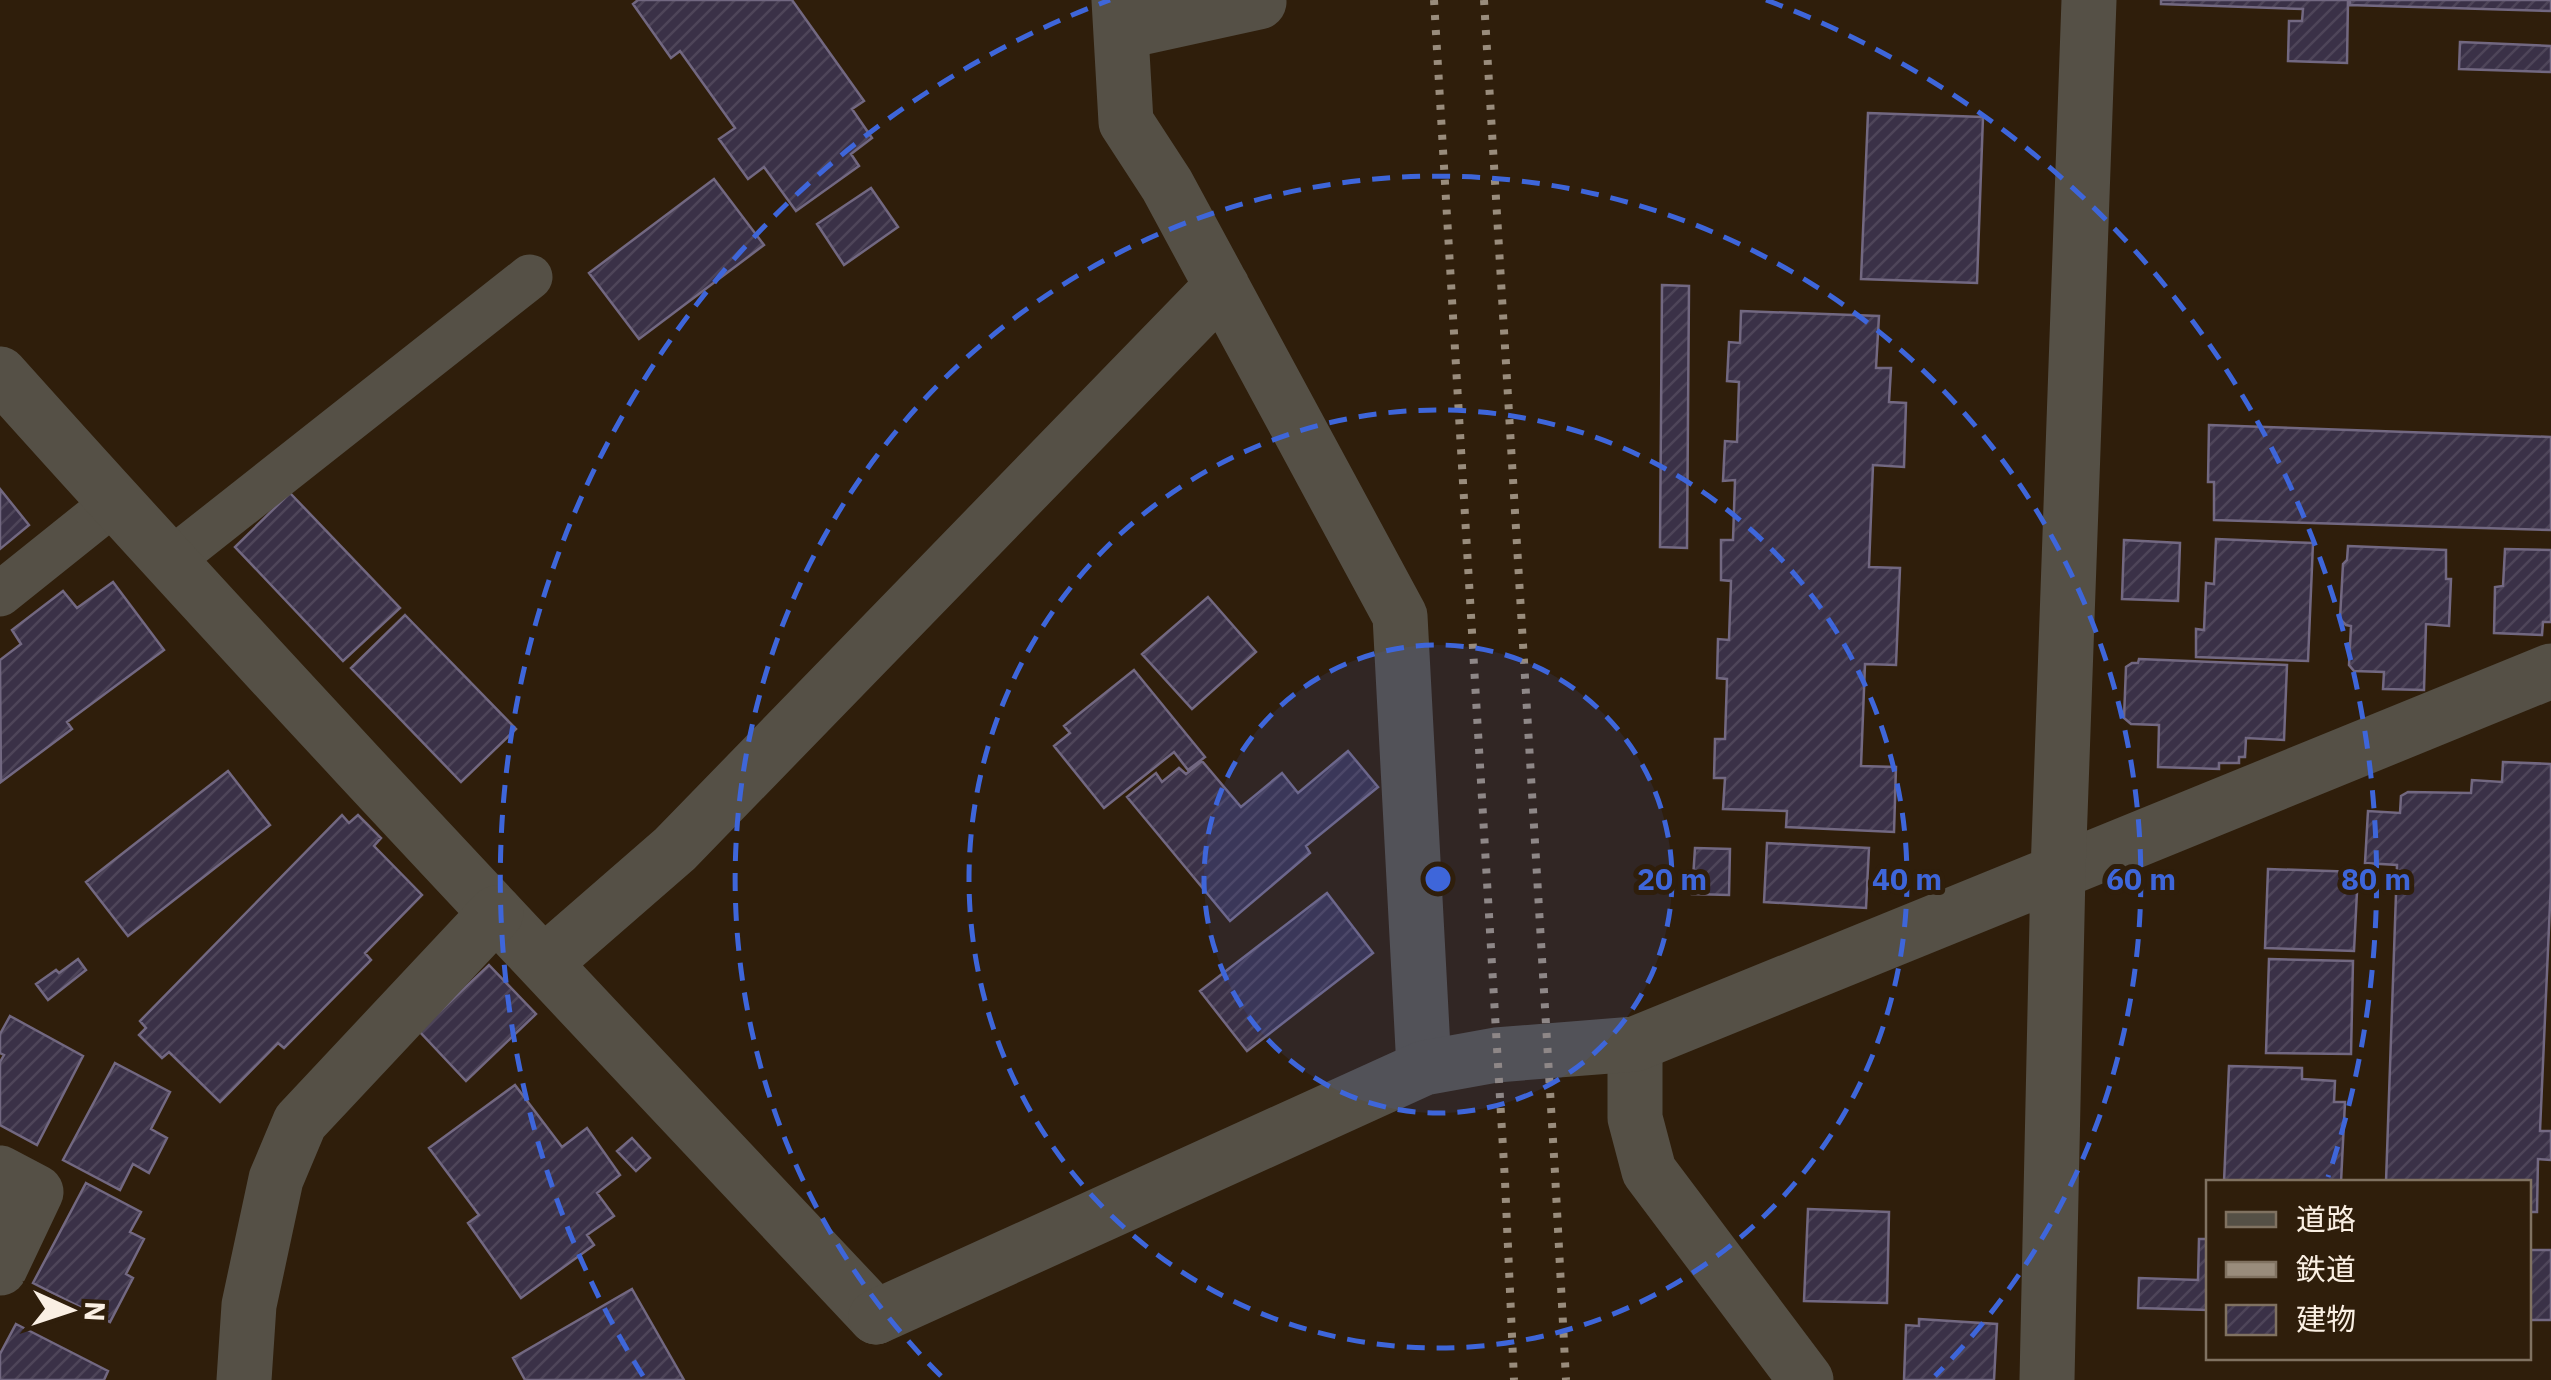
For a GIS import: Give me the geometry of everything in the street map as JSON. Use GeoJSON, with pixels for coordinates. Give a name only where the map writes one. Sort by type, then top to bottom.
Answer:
{"type":"FeatureCollection","features":[{"type":"Feature","properties":{"kind":"street"},"geometry":{"type":"LineString","coordinates":[[2047,1380],[2058,872],[2089,0]]}},
{"type":"Feature","properties":{"kind":"street"},"geometry":{"type":"LineString","coordinates":[[1258,2],[1120,16],[1126,122],[1167,185],[1400,616],[1424,1068]]}},
{"type":"Feature","properties":{"kind":"street"},"geometry":{"type":"LineString","coordinates":[[544,964],[675,850],[1222,286]]}},
{"type":"Feature","properties":{"kind":"street"},"geometry":{"type":"LineString","coordinates":[[0,374],[496,913],[876,1317],[1424,1068],[1496,1055],[1635,1044],[2551,671]]}},
{"type":"Feature","properties":{"kind":"street"},"geometry":{"type":"LineString","coordinates":[[244,1380],[248,1305],[276,1179],[300,1122],[496,913]]}},
{"type":"Feature","properties":{"kind":"street"},"geometry":{"type":"LineString","coordinates":[[1635,1044],[1635,1118],[1649,1171],[1806,1380]]}},
{"type":"Feature","properties":{"kind":"street"},"geometry":{"type":"LineString","coordinates":[[0,1173],[36,1192],[0,1268]]}},
{"type":"Feature","properties":{"kind":"lane"},"geometry":{"type":"LineString","coordinates":[[170,561],[530,277]]}},
{"type":"Feature","properties":{"kind":"lane"},"geometry":{"type":"LineString","coordinates":[[0,594],[115,502]]}},
{"type":"Feature","properties":{"kind":"building"},"geometry":{"type":"Polygon","coordinates":[[[638,0],[792,0],[864,101],[852,109],[872,138],[851,154],[859,166],[796,211],[764,167],[748,179],[719,139],[735,128],[680,51],[671,58],[633,4],[638,0]]]}},
{"type":"Feature","properties":{"kind":"building"},"geometry":{"type":"Polygon","coordinates":[[[2161,0],[2348,0],[2347,63],[2288,61],[2289,21],[2302,21],[2303,9],[2161,4],[2161,0]]]}},
{"type":"Feature","properties":{"kind":"building"},"geometry":{"type":"Polygon","coordinates":[[[2350,0],[2551,0],[2551,11],[2350,5],[2350,0]]]}},
{"type":"Feature","properties":{"kind":"building"},"geometry":{"type":"Polygon","coordinates":[[[2460,42],[2551,46],[2551,72],[2459,69],[2460,42]]]}},
{"type":"Feature","properties":{"kind":"building"},"geometry":{"type":"Polygon","coordinates":[[[1868,113],[1983,117],[1977,283],[1861,279],[1868,113]]]}},
{"type":"Feature","properties":{"kind":"building"},"geometry":{"type":"Polygon","coordinates":[[[714,179],[764,245],[639,339],[589,273],[714,179]]]}},
{"type":"Feature","properties":{"kind":"building"},"geometry":{"type":"Polygon","coordinates":[[[871,188],[898,227],[844,265],[817,224],[871,188]]]}},
{"type":"Feature","properties":{"kind":"building"},"geometry":{"type":"Polygon","coordinates":[[[1662,285],[1689,286],[1687,548],[1660,547],[1662,285]]]}},
{"type":"Feature","properties":{"kind":"building"},"geometry":{"type":"Polygon","coordinates":[[[1741,311],[1879,316],[1876,368],[1891,368],[1889,402],[1906,403],[1904,467],[1873,465],[1869,567],[1900,568],[1896,665],[1865,664],[1861,766],[1896,767],[1894,832],[1786,827],[1787,811],[1723,809],[1725,778],[1714,778],[1715,739],[1725,739],[1727,679],[1717,678],[1718,639],[1729,640],[1731,581],[1721,580],[1721,540],[1733,540],[1735,480],[1723,481],[1725,441],[1737,442],[1739,382],[1727,381],[1729,342],[1740,343],[1741,311]]]}},
{"type":"Feature","properties":{"kind":"building"},"geometry":{"type":"Polygon","coordinates":[[[2209,425],[2551,437],[2551,530],[2214,520],[2214,482],[2208,482],[2209,425]]]}},
{"type":"Feature","properties":{"kind":"building"},"geometry":{"type":"Polygon","coordinates":[[[0,489],[29,525],[0,549],[0,489]]]}},
{"type":"Feature","properties":{"kind":"building"},"geometry":{"type":"Polygon","coordinates":[[[290,493],[400,608],[343,661],[235,547],[290,493]]]}},
{"type":"Feature","properties":{"kind":"building"},"geometry":{"type":"Polygon","coordinates":[[[2216,539],[2313,543],[2308,661],[2196,657],[2196,629],[2204,630],[2206,583],[2214,584],[2216,539]]]}},
{"type":"Feature","properties":{"kind":"building"},"geometry":{"type":"Polygon","coordinates":[[[2124,540],[2180,543],[2178,601],[2122,599],[2124,540]]]}},
{"type":"Feature","properties":{"kind":"building"},"geometry":{"type":"Polygon","coordinates":[[[2348,546],[2446,550],[2446,579],[2451,579],[2449,626],[2426,624],[2424,690],[2383,689],[2384,672],[2354,671],[2349,665],[2351,626],[2340,619],[2343,564],[2348,546]]]}},
{"type":"Feature","properties":{"kind":"building"},"geometry":{"type":"Polygon","coordinates":[[[2505,549],[2551,550],[2551,622],[2543,622],[2542,635],[2494,633],[2495,587],[2503,586],[2505,549]]]}},
{"type":"Feature","properties":{"kind":"building"},"geometry":{"type":"Polygon","coordinates":[[[113,582],[164,650],[67,722],[72,729],[1,782],[0,660],[21,644],[12,630],[63,591],[77,608],[113,582]]]}},
{"type":"Feature","properties":{"kind":"building"},"geometry":{"type":"Polygon","coordinates":[[[1208,597],[1256,652],[1192,709],[1142,654],[1208,597]]]}},
{"type":"Feature","properties":{"kind":"building"},"geometry":{"type":"Polygon","coordinates":[[[405,615],[516,729],[461,782],[351,668],[405,615]]]}},
{"type":"Feature","properties":{"kind":"building"},"geometry":{"type":"Polygon","coordinates":[[[2139,659],[2287,665],[2284,740],[2246,738],[2245,757],[2239,757],[2239,763],[2219,763],[2219,769],[2158,767],[2159,725],[2131,724],[2124,718],[2126,667],[2139,659]]]}},
{"type":"Feature","properties":{"kind":"building"},"geometry":{"type":"Polygon","coordinates":[[[1134,670],[1205,757],[1188,770],[1174,752],[1104,808],[1054,746],[1070,733],[1064,726],[1134,670]]]}},
{"type":"Feature","properties":{"kind":"building"},"geometry":{"type":"Polygon","coordinates":[[[1348,751],[1378,787],[1306,846],[1310,853],[1230,921],[1127,797],[1156,773],[1162,782],[1179,768],[1186,774],[1202,761],[1241,807],[1282,773],[1298,793],[1348,751]]]}},
{"type":"Feature","properties":{"kind":"building"},"geometry":{"type":"Polygon","coordinates":[[[2503,762],[2551,764],[2551,882],[2540,1131],[2551,1131],[2551,1160],[2538,1159],[2537,1212],[2531,1212],[2531,1180],[2386,1180],[2397,865],[2365,863],[2368,811],[2400,813],[2401,796],[2408,792],[2471,793],[2472,780],[2502,782],[2503,762]]]}},
{"type":"Feature","properties":{"kind":"building"},"geometry":{"type":"Polygon","coordinates":[[[228,771],[270,825],[128,936],[86,882],[228,771]]]}},
{"type":"Feature","properties":{"kind":"building"},"geometry":{"type":"Polygon","coordinates":[[[342,815],[349,823],[358,815],[381,838],[374,846],[422,895],[365,953],[371,960],[284,1048],[278,1043],[220,1102],[169,1052],[162,1058],[139,1035],[146,1028],[140,1021],[342,815]]]}},
{"type":"Feature","properties":{"kind":"building"},"geometry":{"type":"Polygon","coordinates":[[[1767,843],[1869,848],[1866,908],[1764,902],[1767,843]]]}},
{"type":"Feature","properties":{"kind":"building"},"geometry":{"type":"Polygon","coordinates":[[[1695,848],[1730,849],[1729,895],[1692,894],[1695,848]]]}},
{"type":"Feature","properties":{"kind":"building"},"geometry":{"type":"Polygon","coordinates":[[[2268,869],[2358,872],[2354,951],[2265,948],[2268,869]]]}},
{"type":"Feature","properties":{"kind":"building"},"geometry":{"type":"Polygon","coordinates":[[[1327,893],[1373,953],[1247,1051],[1200,991],[1327,893]]]}},
{"type":"Feature","properties":{"kind":"building"},"geometry":{"type":"Polygon","coordinates":[[[78,959],[86,970],[48,1000],[36,984],[78,959]]]}},
{"type":"Feature","properties":{"kind":"building"},"geometry":{"type":"Polygon","coordinates":[[[2269,959],[2353,961],[2351,1054],[2266,1053],[2269,959]]]}},
{"type":"Feature","properties":{"kind":"building"},"geometry":{"type":"Polygon","coordinates":[[[489,965],[536,1014],[466,1081],[419,1031],[489,965]]]}},
{"type":"Feature","properties":{"kind":"building"},"geometry":{"type":"Polygon","coordinates":[[[10,1016],[83,1056],[37,1145],[0,1125],[0,1062],[4,1055],[0,1053],[0,1034],[10,1016]]]}},
{"type":"Feature","properties":{"kind":"building"},"geometry":{"type":"Polygon","coordinates":[[[115,1063],[170,1092],[151,1129],[167,1138],[149,1173],[133,1164],[120,1190],[63,1160],[115,1063]]]}},
{"type":"Feature","properties":{"kind":"building"},"geometry":{"type":"Polygon","coordinates":[[[2229,1066],[2302,1068],[2302,1079],[2335,1081],[2334,1102],[2345,1102],[2341,1180],[2224,1180],[2229,1066]]]}},
{"type":"Feature","properties":{"kind":"building"},"geometry":{"type":"Polygon","coordinates":[[[515,1085],[562,1147],[587,1128],[620,1175],[597,1193],[614,1216],[587,1235],[594,1245],[521,1298],[468,1223],[479,1215],[429,1148],[515,1085]]]}},
{"type":"Feature","properties":{"kind":"building"},"geometry":{"type":"Polygon","coordinates":[[[632,1138],[650,1158],[636,1171],[617,1151],[632,1138]]]}},
{"type":"Feature","properties":{"kind":"building"},"geometry":{"type":"Polygon","coordinates":[[[86,1183],[141,1212],[130,1232],[144,1239],[126,1274],[133,1278],[110,1322],[33,1283],[86,1183]]]}},
{"type":"Feature","properties":{"kind":"building"},"geometry":{"type":"Polygon","coordinates":[[[1808,1209],[1889,1212],[1887,1303],[1804,1301],[1808,1209]]]}},
{"type":"Feature","properties":{"kind":"building"},"geometry":{"type":"Polygon","coordinates":[[[2199,1239],[2206,1239],[2206,1310],[2138,1308],[2139,1278],[2198,1280],[2199,1239]]]}},
{"type":"Feature","properties":{"kind":"building"},"geometry":{"type":"Polygon","coordinates":[[[2531,1250],[2551,1250],[2551,1320],[2531,1320],[2531,1250]]]}},
{"type":"Feature","properties":{"kind":"building"},"geometry":{"type":"Polygon","coordinates":[[[632,1289],[684,1380],[525,1380],[513,1358],[632,1289]]]}},
{"type":"Feature","properties":{"kind":"building"},"geometry":{"type":"Polygon","coordinates":[[[1919,1319],[1997,1324],[1994,1380],[1904,1380],[1906,1325],[1919,1326],[1919,1319]]]}},
{"type":"Feature","properties":{"kind":"building"},"geometry":{"type":"Polygon","coordinates":[[[16,1324],[108,1371],[104,1380],[0,1380],[0,1354],[16,1324]]]}},
{"type":"Feature","properties":{"kind":"railway"},"geometry":{"type":"LineString","coordinates":[[1434,0],[1514,1380]]}},
{"type":"Feature","properties":{"kind":"railway"},"geometry":{"type":"LineString","coordinates":[[1484,0],[1566,1380]]}}]}
